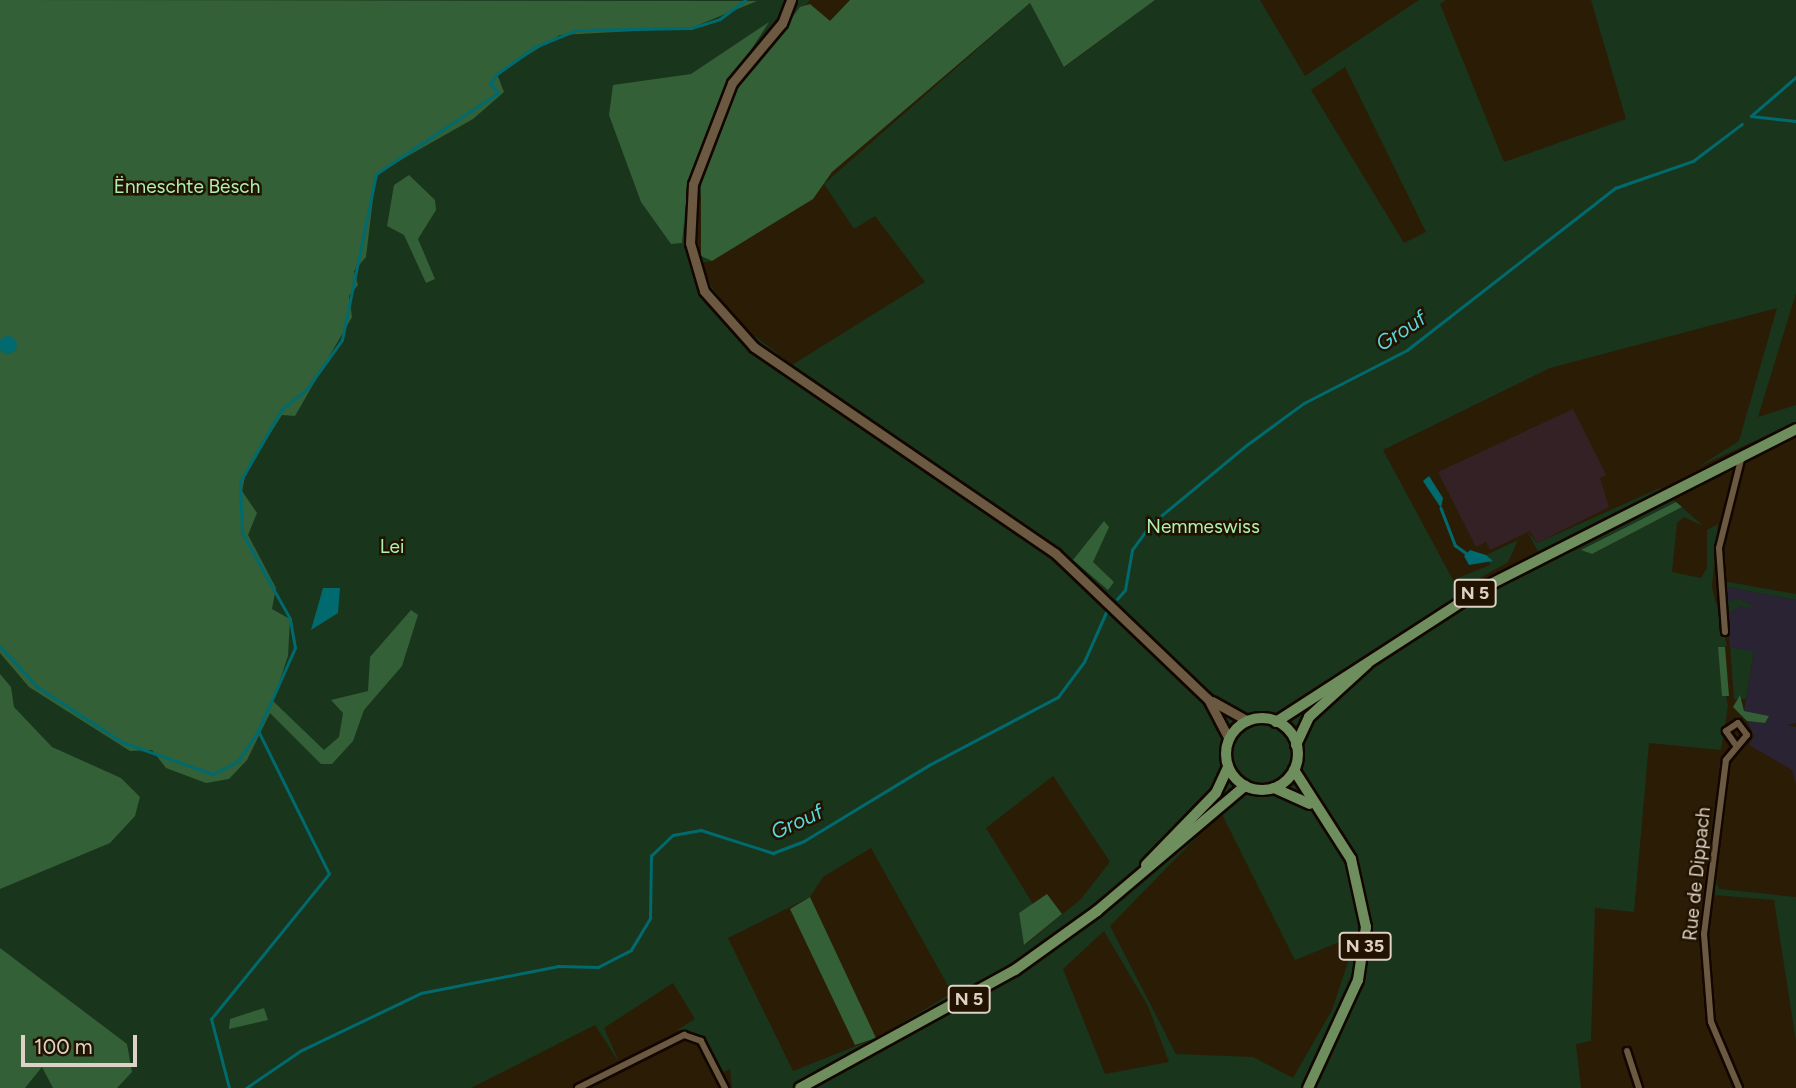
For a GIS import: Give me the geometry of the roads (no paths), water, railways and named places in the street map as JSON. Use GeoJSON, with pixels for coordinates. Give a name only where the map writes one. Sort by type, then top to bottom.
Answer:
{"type":"FeatureCollection","features":[{"type":"Feature","properties":{"kind":"main road"},"geometry":{"type":"LineString","coordinates":[[791,0],[782,23],[732,83],[693,184],[690,243],[705,291],[754,346],[1055,553],[1208,699],[1248,721],[1276,722],[1296,745]]}},
{"type":"Feature","properties":{"kind":"main road","name":"N 5"},"geometry":{"type":"LineString","coordinates":[[1276,722],[1485,587],[1796,429]]}},
{"type":"Feature","properties":{"kind":"main road","name":"N 5"},"geometry":{"type":"LineString","coordinates":[[1294,770],[1296,745],[1309,717],[1367,664]]}},
{"type":"Feature","properties":{"kind":"main road"},"geometry":{"type":"LineString","coordinates":[[1208,699],[1230,738],[1248,721]]}},
{"type":"Feature","properties":{"kind":"main road","name":"N 5"},"geometry":{"type":"LineString","coordinates":[[1125,888],[1216,793],[1228,767],[1230,738]]}},
{"type":"Feature","properties":{"kind":"main road"},"geometry":{"type":"LineString","coordinates":[[1228,767],[1245,786],[1274,788],[1314,806]]}},
{"type":"Feature","properties":{"kind":"main road"},"geometry":{"type":"LineString","coordinates":[[1274,788],[1294,770]]}},
{"type":"Feature","properties":{"kind":"main road","name":"N 35"},"geometry":{"type":"LineString","coordinates":[[1294,770],[1314,806],[1351,859],[1366,927],[1358,980],[1308,1088]]}},
{"type":"Feature","properties":{"kind":"main road","name":"N 5"},"geometry":{"type":"LineString","coordinates":[[800,1088],[974,996],[1125,888],[1245,786]]}},
{"type":"Feature","properties":{"kind":"street"},"geometry":{"type":"LineString","coordinates":[[1725,632],[1720,548],[1742,456]]}},
{"type":"Feature","properties":{"kind":"street","name":"Rue de Dippach"},"geometry":{"type":"LineString","coordinates":[[1735,744],[1726,760],[1704,934],[1711,1022],[1739,1088]]}},
{"type":"Feature","properties":{"kind":"street"},"geometry":{"type":"LineString","coordinates":[[578,1088],[684,1035],[701,1041],[725,1088]]}},
{"type":"Feature","properties":{"kind":"street"},"geometry":{"type":"LineString","coordinates":[[1627,1051],[1639,1088]]}},
{"type":"Feature","properties":{"kind":"water"},"geometry":{"type":"Polygon","coordinates":[[[8,336],[14,339],[17,345],[14,351],[8,354],[2,351],[-1,345],[2,339],[8,336]]]}},
{"type":"Feature","properties":{"kind":"water"},"geometry":{"type":"Polygon","coordinates":[[[1429,476],[1443,498],[1441,508],[1423,481],[1429,476]]]}},
{"type":"Feature","properties":{"kind":"water"},"geometry":{"type":"Polygon","coordinates":[[[1470,550],[1486,555],[1493,561],[1469,565],[1464,556],[1470,550]]]}},
{"type":"Feature","properties":{"kind":"water"},"geometry":{"type":"Polygon","coordinates":[[[323,588],[340,588],[338,613],[311,630],[323,588]]]}},
{"type":"Feature","properties":{"kind":"waterway"},"geometry":{"type":"LineString","coordinates":[[229,1088],[211,1019],[329,874],[258,731],[295,648],[290,619],[242,533],[240,482],[281,410],[307,389],[342,340],[376,174],[498,93],[490,84],[497,74],[535,47],[577,30],[691,28],[720,19],[745,0]]}},
{"type":"Feature","properties":{"kind":"waterway"},"geometry":{"type":"LineString","coordinates":[[1751,116],[1796,77]]}},
{"type":"Feature","properties":{"kind":"waterway"},"geometry":{"type":"LineString","coordinates":[[1751,116],[1796,121]]}},
{"type":"Feature","properties":{"kind":"waterway","name":"Grouf"},"geometry":{"type":"LineString","coordinates":[[1117,599],[1125,590],[1132,550],[1150,525],[1248,444],[1304,403],[1407,350],[1615,188],[1693,161],[1742,124]]}},
{"type":"Feature","properties":{"kind":"waterway"},"geometry":{"type":"LineString","coordinates":[[1441,508],[1455,545],[1466,553]]}},
{"type":"Feature","properties":{"kind":"waterway","name":"Grouf"},"geometry":{"type":"LineString","coordinates":[[246,1088],[300,1051],[421,993],[558,966],[598,967],[631,950],[650,918],[651,856],[673,835],[701,830],[773,853],[804,841],[929,765],[1058,697],[1084,662],[1107,610]]}},
{"type":"Feature","properties":{"kind":"waterway"},"geometry":{"type":"LineString","coordinates":[[0,646],[38,687],[122,742],[213,774],[238,761],[258,731]]}},
{"type":"Feature","properties":{"kind":"park label","name":"Ënneschte Bësch"},"geometry":{"type":"Point","coordinates":[187,187]}},
{"type":"Feature","properties":{"kind":"park label","name":"Nemmeswiss"},"geometry":{"type":"Point","coordinates":[1203,527]}},
{"type":"Feature","properties":{"kind":"park label","name":"Lei"},"geometry":{"type":"Point","coordinates":[392,547]}}]}
